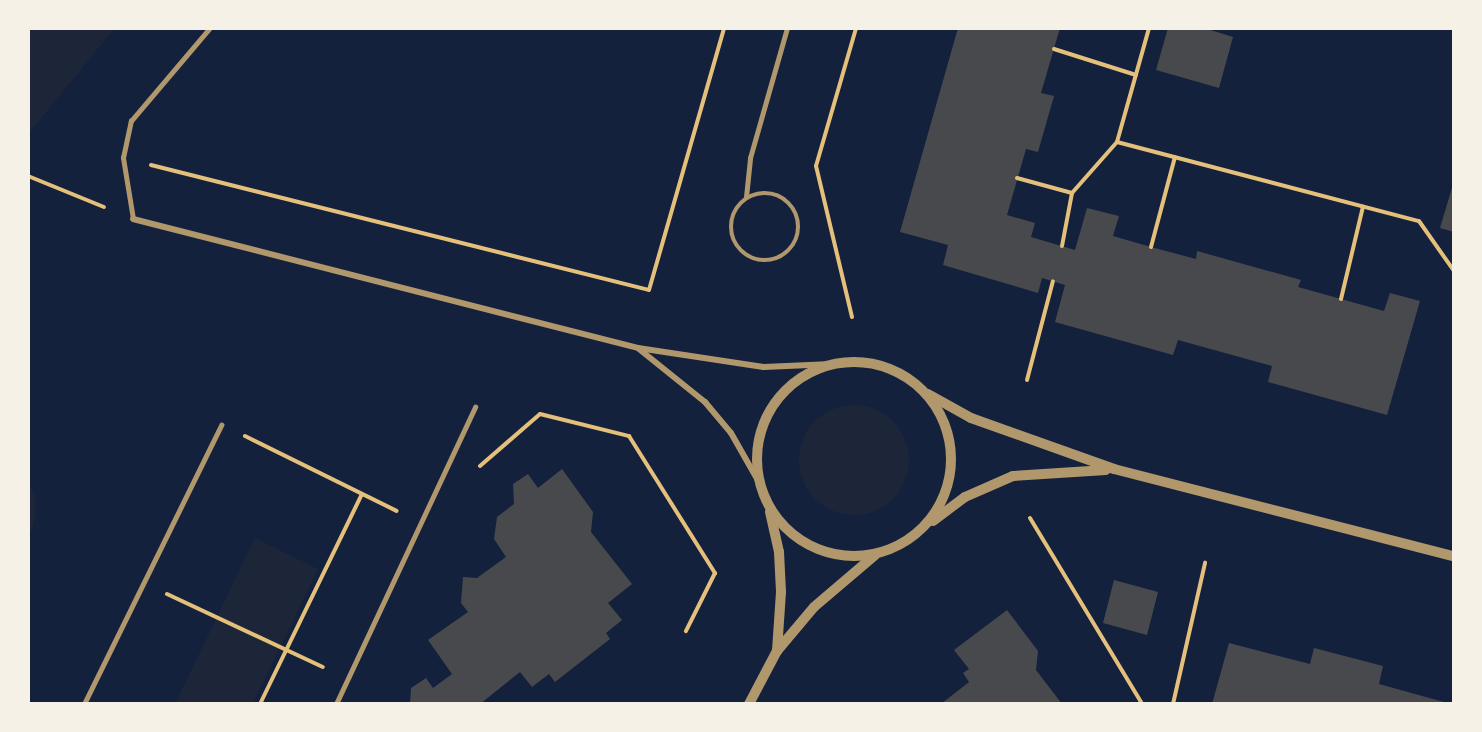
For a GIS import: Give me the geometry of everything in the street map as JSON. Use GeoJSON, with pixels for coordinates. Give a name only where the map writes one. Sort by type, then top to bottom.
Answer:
{"type":"FeatureCollection","features":[{"type":"Feature","properties":{"kind":"street"},"geometry":{"type":"LineString","coordinates":[[133,219],[638,348],[764,368],[857,362],[883,366],[925,393],[971,418],[1114,469],[1454,556]]}},
{"type":"Feature","properties":{"kind":"street"},"geometry":{"type":"LineString","coordinates":[[638,348],[705,402],[731,433],[759,482],[768,505],[779,552],[781,592],[777,651]]}},
{"type":"Feature","properties":{"kind":"street"},"geometry":{"type":"LineString","coordinates":[[759,482],[756,457],[761,431],[771,408],[787,388],[832,364]]}},
{"type":"Feature","properties":{"kind":"street"},"geometry":{"type":"LineString","coordinates":[[921,530],[937,511],[947,488],[952,463],[949,437],[940,414],[925,393]]}},
{"type":"Feature","properties":{"kind":"street"},"geometry":{"type":"LineString","coordinates":[[768,505],[783,526],[802,542],[843,555],[876,554],[900,546],[965,497],[1013,476],[1114,469]]}},
{"type":"Feature","properties":{"kind":"street"},"geometry":{"type":"LineString","coordinates":[[749,704],[777,651],[814,607],[876,554]]}},
{"type":"Feature","properties":{"kind":"lane"},"geometry":{"type":"LineString","coordinates":[[133,219],[123,158],[131,121],[210,28]]}},
{"type":"Feature","properties":{"kind":"lane"},"geometry":{"type":"LineString","coordinates":[[746,197],[760,192],[776,193],[789,201],[798,214],[800,229],[795,244],[785,255],[770,261],[754,260],[741,252],[732,239],[730,224],[735,208],[746,197],[750,158],[787,28]]}},
{"type":"Feature","properties":{"kind":"lane"},"geometry":{"type":"LineString","coordinates":[[336,704],[476,407]]}},
{"type":"Feature","properties":{"kind":"lane"},"geometry":{"type":"LineString","coordinates":[[84,704],[145,584],[221,425]]}},
{"type":"Feature","properties":{"kind":"path"},"geometry":{"type":"LineString","coordinates":[[123,158],[649,290],[724,28]]}},
{"type":"Feature","properties":{"kind":"path"},"geometry":{"type":"LineString","coordinates":[[852,317],[816,166],[856,28]]}},
{"type":"Feature","properties":{"kind":"path"},"geometry":{"type":"LineString","coordinates":[[1062,246],[1072,193],[1117,142],[1149,28]]}},
{"type":"Feature","properties":{"kind":"path"},"geometry":{"type":"LineString","coordinates":[[1054,49],[1136,75]]}},
{"type":"Feature","properties":{"kind":"path"},"geometry":{"type":"LineString","coordinates":[[1117,142],[1419,221],[1454,271]]}},
{"type":"Feature","properties":{"kind":"path"},"geometry":{"type":"LineString","coordinates":[[1151,247],[1175,157]]}},
{"type":"Feature","properties":{"kind":"path"},"geometry":{"type":"LineString","coordinates":[[28,176],[133,219]]}},
{"type":"Feature","properties":{"kind":"path"},"geometry":{"type":"LineString","coordinates":[[1017,178],[1072,193]]}},
{"type":"Feature","properties":{"kind":"path"},"geometry":{"type":"LineString","coordinates":[[1341,299],[1363,207]]}},
{"type":"Feature","properties":{"kind":"path"},"geometry":{"type":"LineString","coordinates":[[1027,380],[1053,281]]}},
{"type":"Feature","properties":{"kind":"path"},"geometry":{"type":"LineString","coordinates":[[478,467],[540,414],[629,436],[715,573],[686,631]]}},
{"type":"Feature","properties":{"kind":"path"},"geometry":{"type":"LineString","coordinates":[[221,425],[422,522]]}},
{"type":"Feature","properties":{"kind":"path"},"geometry":{"type":"LineString","coordinates":[[260,704],[362,494]]}},
{"type":"Feature","properties":{"kind":"path"},"geometry":{"type":"LineString","coordinates":[[1030,518],[1142,704]]}},
{"type":"Feature","properties":{"kind":"path"},"geometry":{"type":"LineString","coordinates":[[1173,704],[1205,563]]}},
{"type":"Feature","properties":{"kind":"path"},"geometry":{"type":"LineString","coordinates":[[145,584],[348,679]]}},
{"type":"Feature","properties":{"kind":"shaded area"},"geometry":{"type":"Polygon","coordinates":[[[28,29],[114,29],[29,133],[28,133],[28,29]]]}},
{"type":"Feature","properties":{"kind":"shaded area"},"geometry":{"type":"Polygon","coordinates":[[[854,405],[875,409],[893,421],[905,439],[909,460],[905,481],[893,499],[875,511],[854,515],[833,511],[815,499],[803,481],[799,460],[803,439],[815,421],[833,409],[854,405]]]}},
{"type":"Feature","properties":{"kind":"shaded area"},"geometry":{"type":"Polygon","coordinates":[[[29,481],[35,497],[35,517],[29,539],[29,481]]]}},
{"type":"Feature","properties":{"kind":"shaded area"},"geometry":{"type":"Polygon","coordinates":[[[255,538],[318,569],[253,703],[175,704],[255,538]]]}},
{"type":"Feature","properties":{"kind":"building"},"geometry":{"type":"Polygon","coordinates":[[[958,28],[1060,28],[1041,93],[1054,96],[1038,152],[1026,149],[1007,215],[1035,223],[1031,237],[1075,250],[1087,208],[1119,216],[1113,236],[1151,247],[1196,259],[1197,251],[1301,280],[1298,287],[1384,311],[1390,293],[1420,301],[1387,415],[1268,382],[1272,366],[1178,340],[1173,355],[1055,322],[1065,285],[1042,278],[1038,293],[943,265],[948,245],[900,232],[958,28]]]}},
{"type":"Feature","properties":{"kind":"building"},"geometry":{"type":"Polygon","coordinates":[[[1168,28],[1204,28],[1233,37],[1219,88],[1156,70],[1168,28]]]}},
{"type":"Feature","properties":{"kind":"building"},"geometry":{"type":"Polygon","coordinates":[[[1454,181],[1454,232],[1440,228],[1454,181]]]}},
{"type":"Feature","properties":{"kind":"building"},"geometry":{"type":"Polygon","coordinates":[[[562,469],[593,512],[591,532],[632,584],[608,603],[622,620],[606,633],[610,639],[555,682],[549,674],[532,687],[520,672],[480,704],[410,704],[411,688],[426,678],[433,688],[452,674],[428,640],[468,612],[461,603],[463,577],[477,578],[506,557],[494,539],[497,517],[514,504],[513,484],[528,474],[538,488],[562,469]]]}},
{"type":"Feature","properties":{"kind":"building"},"geometry":{"type":"Polygon","coordinates":[[[1114,580],[1158,592],[1147,635],[1103,623],[1114,580]]]}},
{"type":"Feature","properties":{"kind":"building"},"geometry":{"type":"Polygon","coordinates":[[[1007,610],[1038,651],[1036,670],[1062,704],[941,704],[969,682],[963,673],[969,669],[954,650],[1007,610]]]}},
{"type":"Feature","properties":{"kind":"building"},"geometry":{"type":"Polygon","coordinates":[[[1229,643],[1310,664],[1314,648],[1383,666],[1379,684],[1451,704],[1212,704],[1229,643]]]}}]}
